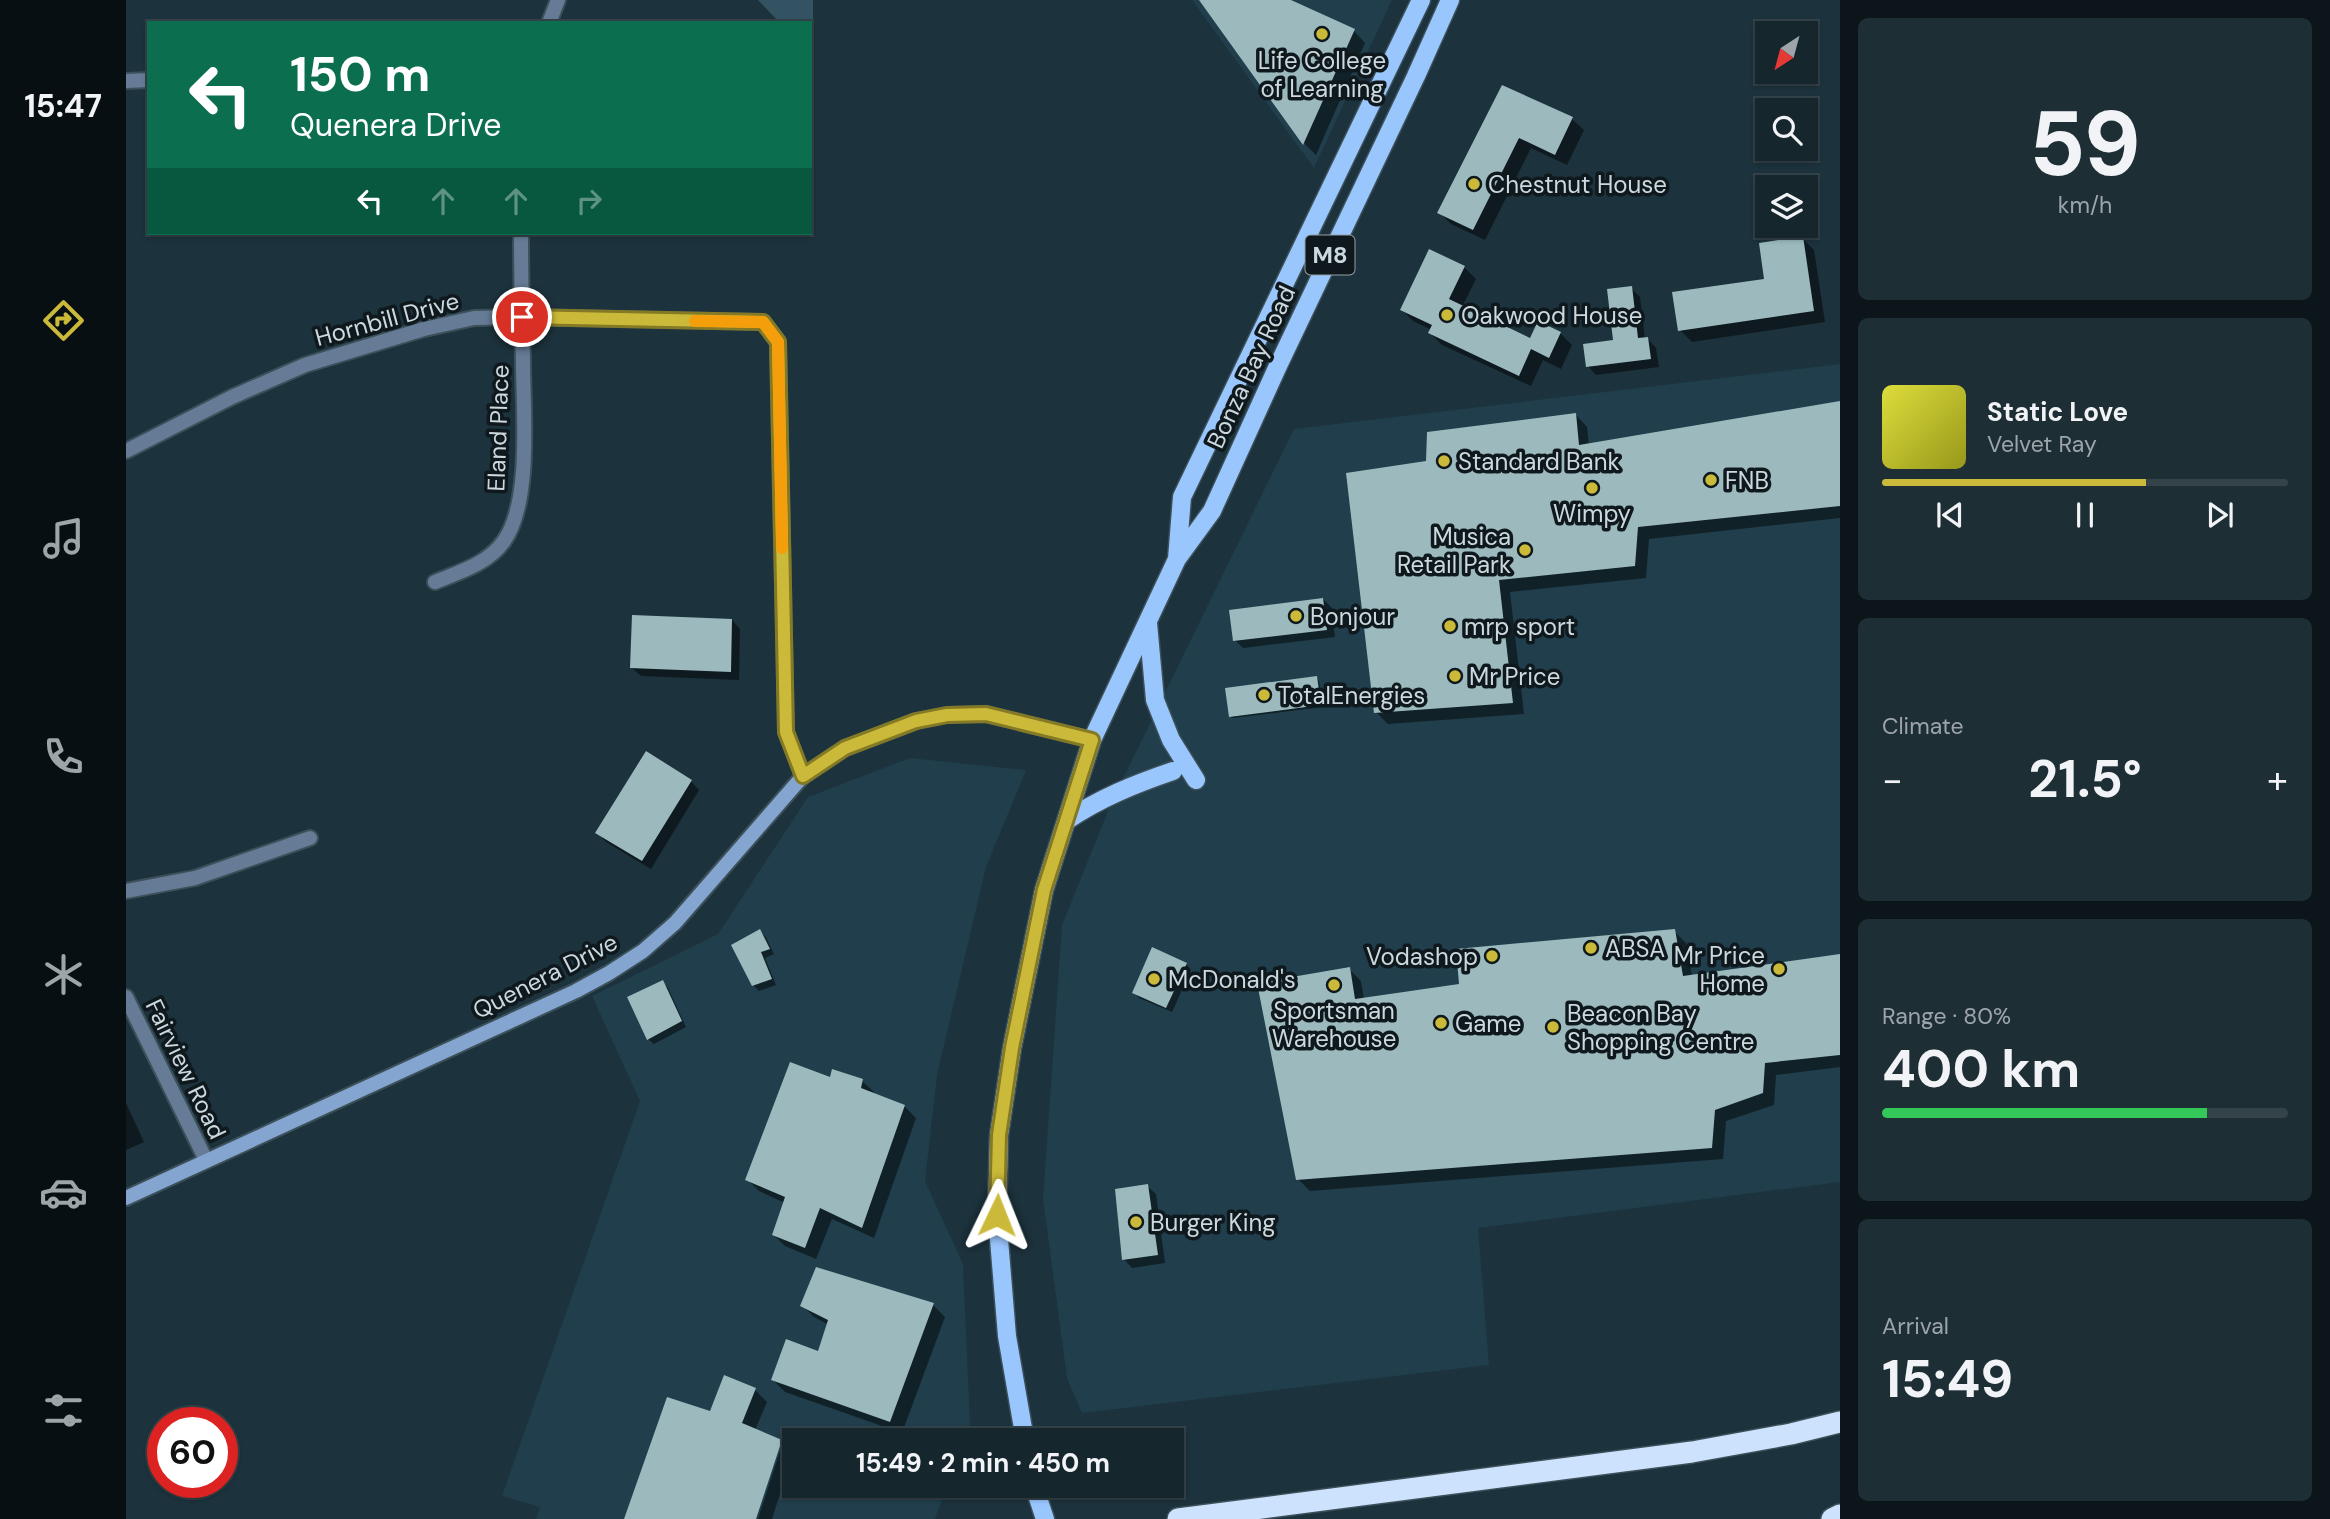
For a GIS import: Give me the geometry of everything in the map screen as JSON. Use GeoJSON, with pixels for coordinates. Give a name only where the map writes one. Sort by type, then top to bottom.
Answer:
{"type":"FeatureCollection","features":[{"type":"Feature","properties":{"kind":"highway"},"geometry":{"type":"LineString","coordinates":[[1178,1519],[1692,1452],[1840,1422]]}},
{"type":"Feature","properties":{"kind":"highway"},"geometry":{"type":"LineString","coordinates":[[1832,1519],[1840,1515]]}},
{"type":"Feature","properties":{"kind":"main road","name":"Bonza Bay Road"},"geometry":{"type":"LineString","coordinates":[[1177,559],[1182,497],[1421,0]]}},
{"type":"Feature","properties":{"kind":"main road","name":"Bonza Bay Road"},"geometry":{"type":"LineString","coordinates":[[1023,1428],[1007,1336],[997,1215],[999,1135],[1012,1048],[1044,890],[1092,740],[1177,559],[1212,511],[1276,368],[1450,0]]}},
{"type":"Feature","properties":{"kind":"main road"},"geometry":{"type":"LineString","coordinates":[[1148,619],[1155,700],[1171,740],[1196,780]]}},
{"type":"Feature","properties":{"kind":"main road"},"geometry":{"type":"LineString","coordinates":[[1066,821],[1091,804],[1173,771]]}},
{"type":"Feature","properties":{"kind":"main road"},"geometry":{"type":"LineString","coordinates":[[1038,1498],[1045,1519]]}},
{"type":"Feature","properties":{"kind":"street"},"geometry":{"type":"LineString","coordinates":[[550,21],[558,0]]}},
{"type":"Feature","properties":{"kind":"street"},"geometry":{"type":"LineString","coordinates":[[126,81],[147,80]]}},
{"type":"Feature","properties":{"kind":"street","name":"Eland Place"},"geometry":{"type":"LineString","coordinates":[[435,582],[478,564],[493,553],[504,542],[517,511],[524,457],[521,235]]}},
{"type":"Feature","properties":{"kind":"street","name":"Hornbill Drive"},"geometry":{"type":"LineString","coordinates":[[126,451],[232,397],[304,365],[424,328],[474,318],[522,317],[763,322],[778,342],[786,732],[803,776]]}},
{"type":"Feature","properties":{"kind":"street","name":"Quenera Drive"},"geometry":{"type":"LineString","coordinates":[[126,1198],[576,991],[609,973],[643,951],[675,923],[803,776],[845,748],[916,721],[947,715],[986,714],[1092,740]]}},
{"type":"Feature","properties":{"kind":"street"},"geometry":{"type":"LineString","coordinates":[[126,891],[195,878],[310,838]]}},
{"type":"Feature","properties":{"kind":"street","name":"Fairview Road"},"geometry":{"type":"LineString","coordinates":[[126,997],[206,1160]]}},
{"type":"Feature","properties":{"kind":"shaded area"},"geometry":{"type":"Polygon","coordinates":[[[758,0],[813,0],[813,57],[812,21],[778,21],[758,0]]]}},
{"type":"Feature","properties":{"kind":"shaded area"},"geometry":{"type":"Polygon","coordinates":[[[1192,0],[1392,0],[1314,168],[1192,0]]]}},
{"type":"Feature","properties":{"kind":"shaded area"},"geometry":{"type":"Polygon","coordinates":[[[1840,364],[1840,1182],[1478,1228],[1489,1365],[1082,1413],[1067,1378],[1043,1199],[1062,925],[1112,801],[1294,429],[1840,364]]]}},
{"type":"Feature","properties":{"kind":"shaded area"},"geometry":{"type":"Polygon","coordinates":[[[910,758],[1026,770],[986,867],[937,1075],[925,1181],[963,1264],[970,1424],[968,1428],[782,1428],[782,1498],[943,1498],[935,1519],[536,1519],[540,1507],[502,1496],[640,1101],[592,996],[718,934],[808,797],[910,758]]]}},
{"type":"Feature","properties":{"kind":"building"},"geometry":{"type":"Polygon","coordinates":[[[1199,0],[1291,0],[1355,29],[1303,145],[1199,0]]]}},
{"type":"Feature","properties":{"kind":"building","name":"Chestnut House"},"geometry":{"type":"Polygon","coordinates":[[[1502,85],[1573,117],[1555,155],[1519,138],[1473,230],[1437,213],[1502,85]]]}},
{"type":"Feature","properties":{"kind":"building"},"geometry":{"type":"Polygon","coordinates":[[[1803,238],[1814,311],[1678,331],[1672,292],[1764,279],[1759,243],[1803,238]]]}},
{"type":"Feature","properties":{"kind":"building","name":"Oakwood House"},"geometry":{"type":"Polygon","coordinates":[[[1429,249],[1465,266],[1449,299],[1530,338],[1538,321],[1561,332],[1549,358],[1531,349],[1519,376],[1428,333],[1432,325],[1400,310],[1429,249]]]}},
{"type":"Feature","properties":{"kind":"building"},"geometry":{"type":"Polygon","coordinates":[[[1632,286],[1638,338],[1648,337],[1651,359],[1586,367],[1583,344],[1613,340],[1607,289],[1632,286]]]}},
{"type":"Feature","properties":{"kind":"building"},"geometry":{"type":"Polygon","coordinates":[[[1840,401],[1840,506],[1638,527],[1635,566],[1499,580],[1513,703],[1374,713],[1346,473],[1426,461],[1427,432],[1576,413],[1579,445],[1840,401]]]}},
{"type":"Feature","properties":{"kind":"building"},"geometry":{"type":"Polygon","coordinates":[[[1323,598],[1327,630],[1233,641],[1229,610],[1323,598]]]}},
{"type":"Feature","properties":{"kind":"building"},"geometry":{"type":"Polygon","coordinates":[[[632,615],[732,619],[731,672],[630,668],[632,615]]]}},
{"type":"Feature","properties":{"kind":"building"},"geometry":{"type":"Polygon","coordinates":[[[1317,676],[1321,705],[1229,717],[1225,688],[1317,676]]]}},
{"type":"Feature","properties":{"kind":"building"},"geometry":{"type":"Polygon","coordinates":[[[646,751],[692,780],[642,861],[595,833],[646,751]]]}},
{"type":"Feature","properties":{"kind":"building"},"geometry":{"type":"Polygon","coordinates":[[[760,929],[770,949],[761,952],[772,979],[752,986],[731,945],[760,929]]]}},
{"type":"Feature","properties":{"kind":"building","name":"Beacon Bay Shopping Centre"},"geometry":{"type":"Polygon","coordinates":[[[1675,929],[1683,976],[1840,954],[1840,1055],[1765,1063],[1763,1093],[1715,1110],[1712,1148],[1296,1180],[1257,983],[1350,967],[1355,999],[1459,984],[1456,949],[1675,929]]]}},
{"type":"Feature","properties":{"kind":"building"},"geometry":{"type":"Polygon","coordinates":[[[1152,947],[1187,963],[1166,1008],[1132,993],[1152,947]]]}},
{"type":"Feature","properties":{"kind":"building"},"geometry":{"type":"Polygon","coordinates":[[[663,980],[682,1021],[647,1040],[627,997],[663,980]]]}},
{"type":"Feature","properties":{"kind":"building"},"geometry":{"type":"Polygon","coordinates":[[[790,1062],[830,1077],[832,1069],[863,1079],[861,1088],[905,1105],[862,1228],[820,1208],[805,1248],[772,1235],[785,1197],[745,1180],[790,1062]]]}},
{"type":"Feature","properties":{"kind":"building","name":"Burger King"},"geometry":{"type":"Polygon","coordinates":[[[1148,1184],[1158,1255],[1122,1260],[1115,1189],[1148,1184]]]}},
{"type":"Feature","properties":{"kind":"building"},"geometry":{"type":"Polygon","coordinates":[[[816,1267],[934,1303],[890,1422],[771,1380],[786,1339],[818,1351],[828,1320],[800,1306],[816,1267]]]}},
{"type":"Feature","properties":{"kind":"building"},"geometry":{"type":"Polygon","coordinates":[[[724,1375],[756,1388],[742,1423],[782,1440],[756,1519],[624,1519],[667,1397],[710,1411],[724,1375]]]}},
{"type":"Feature","properties":{"kind":"slow traffic"},"geometry":{"type":"LineString","coordinates":[[695,321],[763,322],[778,342],[782,548]]}},
{"type":"Feature","properties":{"kind":"place","name":"Life College of Learning"},"geometry":{"type":"Point","coordinates":[1322,34]}},
{"type":"Feature","properties":{"kind":"place","name":"Chestnut House"},"geometry":{"type":"Point","coordinates":[1474,184]}},
{"type":"Feature","properties":{"kind":"place","name":"Oakwood House"},"geometry":{"type":"Point","coordinates":[1447,315]}},
{"type":"Feature","properties":{"kind":"place","name":"Standard Bank"},"geometry":{"type":"Point","coordinates":[1444,461]}},
{"type":"Feature","properties":{"kind":"place","name":"FNB"},"geometry":{"type":"Point","coordinates":[1711,480]}},
{"type":"Feature","properties":{"kind":"place","name":"Wimpy"},"geometry":{"type":"Point","coordinates":[1592,488]}},
{"type":"Feature","properties":{"kind":"place","name":"Musica Retail Park"},"geometry":{"type":"Point","coordinates":[1525,550]}},
{"type":"Feature","properties":{"kind":"place","name":"Bonjour"},"geometry":{"type":"Point","coordinates":[1296,616]}},
{"type":"Feature","properties":{"kind":"place","name":"mrp sport"},"geometry":{"type":"Point","coordinates":[1450,626]}},
{"type":"Feature","properties":{"kind":"place","name":"Mr Price"},"geometry":{"type":"Point","coordinates":[1455,676]}},
{"type":"Feature","properties":{"kind":"place","name":"TotalEnergies"},"geometry":{"type":"Point","coordinates":[1264,695]}},
{"type":"Feature","properties":{"kind":"place","name":"ABSA"},"geometry":{"type":"Point","coordinates":[1591,948]}},
{"type":"Feature","properties":{"kind":"place","name":"Vodashop"},"geometry":{"type":"Point","coordinates":[1492,956]}},
{"type":"Feature","properties":{"kind":"place","name":"Mr Price Home"},"geometry":{"type":"Point","coordinates":[1779,969]}},
{"type":"Feature","properties":{"kind":"place","name":"McDonald's"},"geometry":{"type":"Point","coordinates":[1154,979]}},
{"type":"Feature","properties":{"kind":"place","name":"Sportsman Warehouse"},"geometry":{"type":"Point","coordinates":[1334,985]}},
{"type":"Feature","properties":{"kind":"place","name":"Game"},"geometry":{"type":"Point","coordinates":[1441,1023]}},
{"type":"Feature","properties":{"kind":"place","name":"Beacon Bay Shopping Centre"},"geometry":{"type":"Point","coordinates":[1553,1027]}},
{"type":"Feature","properties":{"kind":"place","name":"Burger King"},"geometry":{"type":"Point","coordinates":[1136,1222]}},
{"type":"Feature","properties":{"kind":"route"},"geometry":{"type":"LineString","coordinates":[[522,317],[763,322],[778,342],[786,732],[803,776],[845,748],[916,721],[947,715],[986,714],[1092,740],[1044,890],[1012,1048],[999,1135],[997,1215]]}}]}
